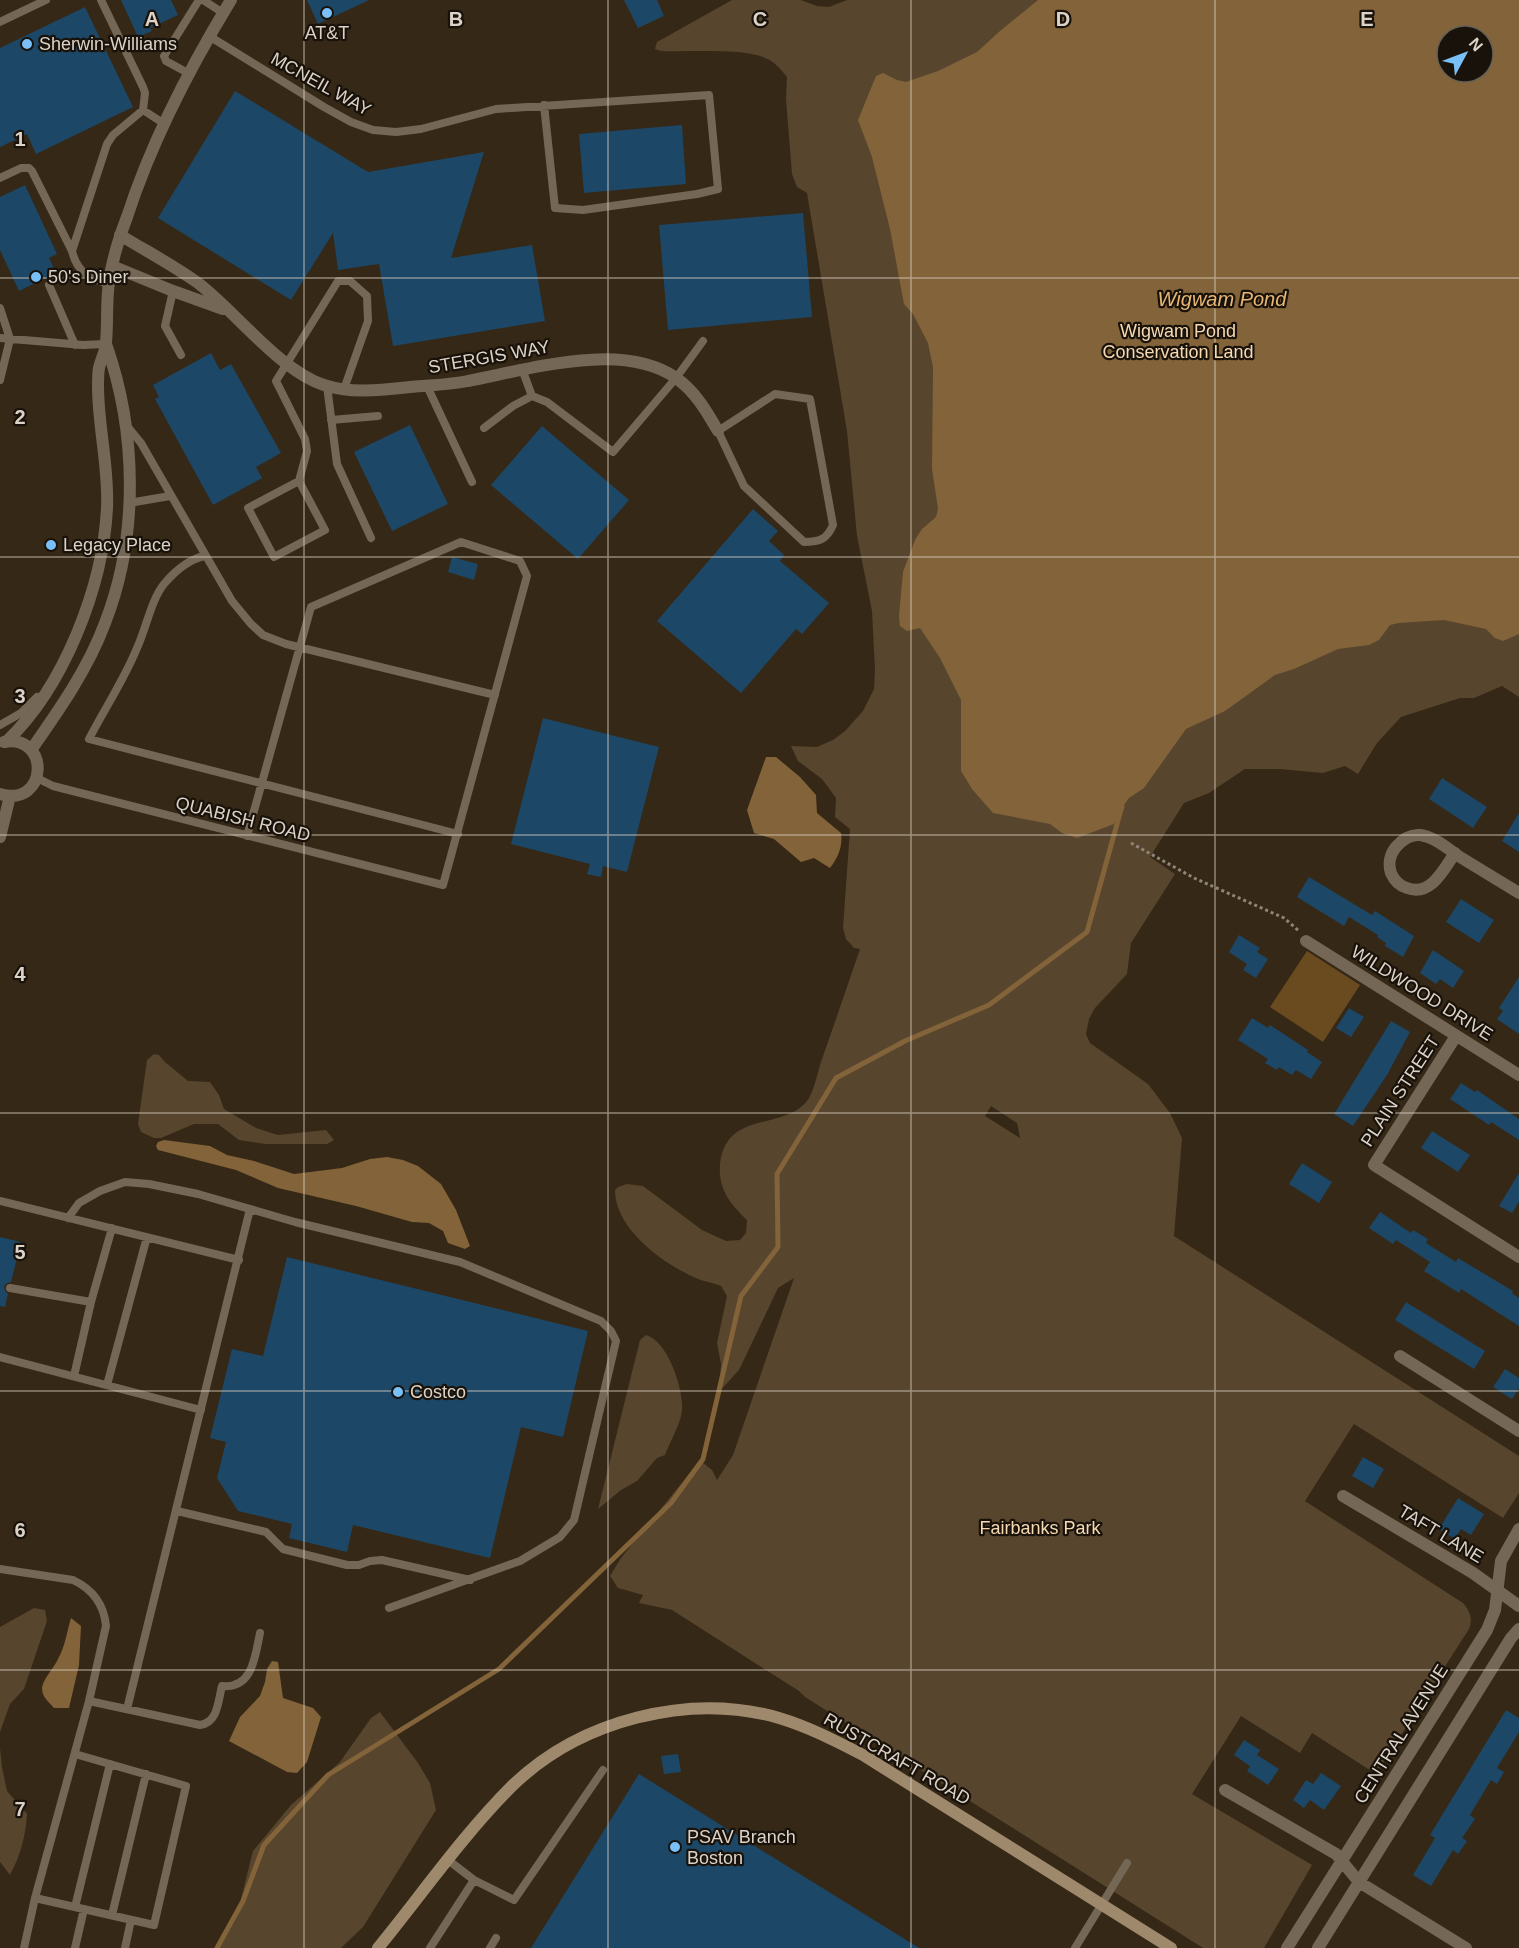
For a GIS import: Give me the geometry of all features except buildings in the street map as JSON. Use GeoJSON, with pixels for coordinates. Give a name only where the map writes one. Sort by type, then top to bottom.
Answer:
{"type":"FeatureCollection","features":[{"type":"Feature","properties":{"kind":"main road","name":"RUSTCRAFT ROAD"},"geometry":{"type":"LineString","coordinates":[[378,1948],[486,1814],[514,1785],[546,1760],[608,1726],[672,1711],[728,1710],[777,1718],[801,1725],[830,1738],[873,1762],[1171,1948]]}},
{"type":"Feature","properties":{"kind":"street"},"geometry":{"type":"LineString","coordinates":[[3,743],[30,716],[52,680],[75,637],[90,599],[104,532],[106,479],[98,388],[99,368],[106,344],[108,284],[112,266],[135,192],[163,123],[188,73],[231,0]]}},
{"type":"Feature","properties":{"kind":"street","name":"STERGIS WAY"},"geometry":{"type":"LineString","coordinates":[[120,235],[198,284],[287,364],[327,386],[344,389],[384,390],[468,382],[522,369],[579,361],[634,362],[657,368],[676,378],[693,393],[718,431]]}},
{"type":"Feature","properties":{"kind":"street","name":"STERGIS WAY"},"geometry":{"type":"LineString","coordinates":[[112,266],[172,291],[227,310]]}},
{"type":"Feature","properties":{"kind":"street"},"geometry":{"type":"LineString","coordinates":[[31,750],[82,672],[105,625],[115,597],[122,563],[129,504],[129,478],[120,390],[106,344]]}},
{"type":"Feature","properties":{"kind":"street"},"geometry":{"type":"LineString","coordinates":[[0,837],[5,795],[18,795],[26,792],[37,778],[38,764],[31,750],[20,742],[3,743]]}},
{"type":"Feature","properties":{"kind":"street"},"geometry":{"type":"LineString","coordinates":[[1455,853],[1431,885],[1423,889],[1410,889],[1398,883],[1390,869],[1393,851],[1404,840],[1413,835],[1425,837],[1455,853],[1519,893]]}},
{"type":"Feature","properties":{"kind":"street","name":"WILDWOOD DRIVE"},"geometry":{"type":"LineString","coordinates":[[1306,941],[1519,1076]]}},
{"type":"Feature","properties":{"kind":"street","name":"PLAIN STREET"},"geometry":{"type":"LineString","coordinates":[[1456,1036],[1374,1165],[1519,1257]]}},
{"type":"Feature","properties":{"kind":"street"},"geometry":{"type":"LineString","coordinates":[[1400,1356],[1519,1431]]}},
{"type":"Feature","properties":{"kind":"street","name":"TAFT LANE"},"geometry":{"type":"LineString","coordinates":[[1343,1496],[1473,1573],[1519,1606]]}},
{"type":"Feature","properties":{"kind":"street","name":"CENTRAL AVENUE"},"geometry":{"type":"LineString","coordinates":[[1287,1948],[1487,1630],[1495,1610],[1501,1561],[1519,1529]]}},
{"type":"Feature","properties":{"kind":"street"},"geometry":{"type":"LineString","coordinates":[[1318,1948],[1511,1638],[1519,1629]]}},
{"type":"Feature","properties":{"kind":"street"},"geometry":{"type":"LineString","coordinates":[[1225,1790],[1336,1854],[1359,1882],[1466,1948]]}},
{"type":"Feature","properties":{"kind":"lane"},"geometry":{"type":"LineString","coordinates":[[0,22],[46,0]]}},
{"type":"Feature","properties":{"kind":"lane"},"geometry":{"type":"LineString","coordinates":[[72,251],[109,140],[143,110],[145,93],[101,0]]}},
{"type":"Feature","properties":{"kind":"lane"},"geometry":{"type":"LineString","coordinates":[[188,73],[166,61],[164,56],[201,0],[223,13]]}},
{"type":"Feature","properties":{"kind":"lane","name":"MCNEIL WAY"},"geometry":{"type":"LineString","coordinates":[[209,36],[324,107],[351,122],[373,130],[396,132],[421,129],[496,109],[544,105],[709,95],[718,189],[583,210],[555,208],[544,105]]}},
{"type":"Feature","properties":{"kind":"lane"},"geometry":{"type":"LineString","coordinates":[[143,110],[163,123]]}},
{"type":"Feature","properties":{"kind":"lane"},"geometry":{"type":"LineString","coordinates":[[0,178],[21,168],[29,168],[72,251],[76,264],[91,279],[108,284]]}},
{"type":"Feature","properties":{"kind":"lane"},"geometry":{"type":"LineString","coordinates":[[298,481],[325,530],[274,557],[248,508],[298,481],[307,451],[305,440],[276,381],[338,281],[350,281],[367,296],[368,321],[344,389]]}},
{"type":"Feature","properties":{"kind":"lane"},"geometry":{"type":"LineString","coordinates":[[49,285],[75,345]]}},
{"type":"Feature","properties":{"kind":"lane"},"geometry":{"type":"LineString","coordinates":[[172,291],[165,326],[181,356]]}},
{"type":"Feature","properties":{"kind":"lane"},"geometry":{"type":"LineString","coordinates":[[0,308],[10,339],[0,380]]}},
{"type":"Feature","properties":{"kind":"lane"},"geometry":{"type":"LineString","coordinates":[[0,338],[75,345],[106,344]]}},
{"type":"Feature","properties":{"kind":"lane"},"geometry":{"type":"LineString","coordinates":[[522,369],[532,396],[547,402],[613,452],[676,378],[704,341]]}},
{"type":"Feature","properties":{"kind":"lane"},"geometry":{"type":"LineString","coordinates":[[327,386],[337,464],[371,538]]}},
{"type":"Feature","properties":{"kind":"lane"},"geometry":{"type":"LineString","coordinates":[[427,386],[472,482]]}},
{"type":"Feature","properties":{"kind":"lane"},"geometry":{"type":"LineString","coordinates":[[775,394],[810,399],[833,525],[828,536],[816,542],[804,542],[744,486],[718,431],[775,394]]}},
{"type":"Feature","properties":{"kind":"lane"},"geometry":{"type":"LineString","coordinates":[[484,428],[513,406],[532,396]]}},
{"type":"Feature","properties":{"kind":"lane"},"geometry":{"type":"LineString","coordinates":[[332,420],[378,416]]}},
{"type":"Feature","properties":{"kind":"lane"},"geometry":{"type":"LineString","coordinates":[[124,423],[141,443],[232,601],[250,624],[263,635],[495,695]]}},
{"type":"Feature","properties":{"kind":"lane"},"geometry":{"type":"LineString","coordinates":[[129,504],[170,496]]}},
{"type":"Feature","properties":{"kind":"lane"},"geometry":{"type":"LineString","coordinates":[[205,556],[193,558],[163,585],[126,672],[89,739],[262,783],[458,834],[527,576],[520,561],[460,542],[311,607],[262,783],[247,836]]}},
{"type":"Feature","properties":{"kind":"lane"},"geometry":{"type":"LineString","coordinates":[[0,725],[21,713],[52,680]]}},
{"type":"Feature","properties":{"kind":"lane","name":"QUABISH ROAD"},"geometry":{"type":"LineString","coordinates":[[37,778],[52,786],[443,885],[458,834]]}},
{"type":"Feature","properties":{"kind":"lane"},"geometry":{"type":"LineString","coordinates":[[68,1218],[79,1203],[99,1191],[125,1182],[149,1184],[198,1194],[295,1222],[460,1262],[601,1321],[611,1331],[616,1341],[574,1520],[560,1537],[520,1561],[389,1608]]}},
{"type":"Feature","properties":{"kind":"lane"},"geometry":{"type":"LineString","coordinates":[[0,1201],[239,1260]]}},
{"type":"Feature","properties":{"kind":"lane"},"geometry":{"type":"LineString","coordinates":[[127,1709],[250,1209]]}},
{"type":"Feature","properties":{"kind":"lane"},"geometry":{"type":"LineString","coordinates":[[74,1376],[111,1228]]}},
{"type":"Feature","properties":{"kind":"lane"},"geometry":{"type":"LineString","coordinates":[[107,1385],[147,1237]]}},
{"type":"Feature","properties":{"kind":"lane"},"geometry":{"type":"LineString","coordinates":[[10,1288],[91,1302]]}},
{"type":"Feature","properties":{"kind":"lane"},"geometry":{"type":"LineString","coordinates":[[0,1357],[201,1410]]}},
{"type":"Feature","properties":{"kind":"lane"},"geometry":{"type":"LineString","coordinates":[[177,1510],[266,1532],[283,1549],[347,1565],[382,1560],[471,1580]]}},
{"type":"Feature","properties":{"kind":"lane"},"geometry":{"type":"LineString","coordinates":[[0,1569],[73,1580],[88,1589],[99,1602],[106,1626],[89,1701],[35,1898],[24,1948]]}},
{"type":"Feature","properties":{"kind":"lane"},"geometry":{"type":"LineString","coordinates":[[89,1701],[200,1725],[207,1724],[213,1719],[222,1686],[229,1687],[247,1679],[252,1670],[260,1633]]}},
{"type":"Feature","properties":{"kind":"lane"},"geometry":{"type":"LineString","coordinates":[[35,1898],[154,1925],[186,1786],[75,1754]]}},
{"type":"Feature","properties":{"kind":"lane"},"geometry":{"type":"LineString","coordinates":[[75,1907],[110,1764]]}},
{"type":"Feature","properties":{"kind":"lane"},"geometry":{"type":"LineString","coordinates":[[448,1860],[474,1880],[514,1900],[603,1770]]}},
{"type":"Feature","properties":{"kind":"lane"},"geometry":{"type":"LineString","coordinates":[[112,1915],[146,1774]]}},
{"type":"Feature","properties":{"kind":"lane"},"geometry":{"type":"LineString","coordinates":[[1075,1948],[1127,1863]]}},
{"type":"Feature","properties":{"kind":"lane"},"geometry":{"type":"LineString","coordinates":[[430,1948],[474,1880]]}},
{"type":"Feature","properties":{"kind":"lane"},"geometry":{"type":"LineString","coordinates":[[75,1948],[84,1909]]}},
{"type":"Feature","properties":{"kind":"lane"},"geometry":{"type":"LineString","coordinates":[[124,1948],[131,1920]]}},
{"type":"Feature","properties":{"kind":"lane"},"geometry":{"type":"LineString","coordinates":[[490,1948],[496,1938]]}},
{"type":"Feature","properties":{"kind":"path"},"geometry":{"type":"LineString","coordinates":[[1131,843],[1194,878],[1284,918],[1306,941]]}},
{"type":"Feature","properties":{"kind":"green space"},"geometry":{"type":"Polygon","coordinates":[[[732,0],[801,0],[817,6],[829,7],[847,0],[1519,0],[1519,697],[1502,686],[1474,698],[1460,698],[1401,717],[1377,743],[1358,774],[1345,766],[1323,773],[1245,769],[1209,793],[1184,803],[1150,857],[1175,874],[1131,943],[1127,974],[1095,1008],[1089,1019],[1086,1034],[1090,1043],[1148,1084],[1170,1113],[1182,1138],[1174,1236],[1519,1456],[1519,1493],[1503,1518],[1354,1424],[1305,1501],[1463,1603],[1469,1612],[1471,1622],[1469,1629],[1376,1774],[1312,1733],[1300,1753],[1241,1716],[1192,1794],[1312,1865],[1264,1948],[1203,1948],[805,1697],[672,1610],[639,1603],[643,1595],[618,1588],[610,1576],[621,1558],[693,1469],[702,1462],[712,1470],[717,1480],[733,1455],[794,1278],[778,1288],[739,1370],[719,1392],[721,1364],[717,1343],[727,1296],[721,1286],[685,1273],[644,1244],[623,1219],[617,1205],[615,1190],[627,1184],[643,1186],[702,1230],[726,1241],[740,1240],[746,1233],[747,1220],[730,1202],[721,1181],[720,1164],[724,1147],[744,1128],[784,1116],[797,1110],[807,1101],[860,949],[854,948],[846,939],[843,928],[850,829],[835,817],[836,798],[822,779],[798,761],[791,746],[817,747],[833,740],[845,731],[863,711],[874,689],[875,670],[872,611],[857,536],[847,431],[807,193],[797,187],[792,174],[786,99],[787,77],[770,61],[753,54],[655,49],[657,42],[732,0]],[[991,1106],[985,1116],[1020,1138],[1017,1123],[991,1106]]]}},
{"type":"Feature","properties":{"kind":"green space"},"geometry":{"type":"Polygon","coordinates":[[[154,1054],[159,1055],[188,1081],[210,1082],[219,1095],[224,1109],[256,1128],[278,1135],[326,1130],[334,1140],[327,1144],[265,1144],[239,1140],[218,1124],[194,1124],[161,1138],[154,1138],[141,1132],[138,1124],[147,1060],[154,1054]]]}},
{"type":"Feature","properties":{"kind":"green space"},"geometry":{"type":"Polygon","coordinates":[[[646,1335],[661,1346],[673,1367],[682,1402],[681,1416],[665,1455],[657,1458],[637,1481],[621,1490],[598,1509],[640,1340],[646,1335]]]}},
{"type":"Feature","properties":{"kind":"green space"},"geometry":{"type":"Polygon","coordinates":[[[34,1608],[45,1610],[47,1621],[24,1689],[10,1704],[0,1732],[0,1627],[34,1608]]]}},
{"type":"Feature","properties":{"kind":"green space"},"geometry":{"type":"Polygon","coordinates":[[[380,1712],[430,1783],[436,1810],[363,1927],[341,1948],[219,1948],[236,1919],[253,1851],[291,1805],[340,1762],[371,1718],[380,1712]]]}},
{"type":"Feature","properties":{"kind":"green space"},"geometry":{"type":"Polygon","coordinates":[[[0,1748],[7,1791],[27,1814],[22,1846],[10,1875],[0,1862],[0,1748]]]}},
{"type":"Feature","properties":{"kind":"shaded area"},"geometry":{"type":"Polygon","coordinates":[[[1307,951],[1360,985],[1323,1042],[1270,1007],[1307,951]]]}},
{"type":"Feature","properties":{"kind":"water","name":"Wigwam Pond"},"geometry":{"type":"Polygon","coordinates":[[[1038,0],[1519,0],[1519,634],[1503,641],[1495,638],[1486,629],[1444,620],[1399,623],[1390,625],[1379,640],[1369,645],[1338,649],[1275,675],[1225,711],[1186,729],[1144,788],[1129,798],[1114,824],[1077,838],[1062,833],[1050,824],[993,813],[972,789],[961,771],[961,700],[940,658],[920,628],[907,631],[900,626],[903,572],[915,540],[922,529],[936,517],[938,509],[932,469],[933,367],[928,343],[913,314],[904,304],[890,229],[872,157],[858,120],[876,76],[883,73],[906,82],[938,71],[977,52],[1038,0]]]}},
{"type":"Feature","properties":{"kind":"water"},"geometry":{"type":"Polygon","coordinates":[[[766,757],[776,757],[800,777],[816,795],[817,813],[841,833],[839,852],[830,868],[814,858],[801,862],[774,839],[754,833],[747,810],[766,757]]]}},
{"type":"Feature","properties":{"kind":"water"},"geometry":{"type":"Polygon","coordinates":[[[164,1140],[210,1146],[227,1155],[294,1174],[342,1168],[370,1159],[387,1157],[403,1160],[418,1166],[441,1184],[456,1210],[470,1246],[465,1249],[448,1243],[443,1231],[429,1223],[412,1222],[278,1188],[236,1170],[158,1150],[156,1146],[158,1142],[164,1140]]]}},
{"type":"Feature","properties":{"kind":"water"},"geometry":{"type":"Polygon","coordinates":[[[71,1618],[81,1626],[79,1665],[69,1708],[54,1708],[44,1696],[42,1688],[60,1654],[71,1618]]]}},
{"type":"Feature","properties":{"kind":"water"},"geometry":{"type":"Polygon","coordinates":[[[272,1661],[278,1662],[283,1698],[313,1708],[321,1717],[307,1762],[297,1773],[287,1772],[229,1741],[240,1717],[260,1696],[267,1669],[272,1661]]]}},
{"type":"Feature","properties":{"kind":"waterway"},"geometry":{"type":"LineString","coordinates":[[217,1948],[243,1901],[264,1845],[328,1775],[499,1669],[671,1503],[703,1459],[741,1296],[778,1247],[777,1174],[836,1078],[905,1041],[989,1005],[1087,932],[1122,806]]}},
{"type":"Feature","properties":{"kind":"place","name":"AT&T"},"geometry":{"type":"Point","coordinates":[327,13]}},
{"type":"Feature","properties":{"kind":"place","name":"Sherwin-Williams"},"geometry":{"type":"Point","coordinates":[27,44]}},
{"type":"Feature","properties":{"kind":"place","name":"50's Diner"},"geometry":{"type":"Point","coordinates":[36,277]}},
{"type":"Feature","properties":{"kind":"place","name":"Legacy Place"},"geometry":{"type":"Point","coordinates":[51,545]}},
{"type":"Feature","properties":{"kind":"place","name":"Costco"},"geometry":{"type":"Point","coordinates":[398,1392]}},
{"type":"Feature","properties":{"kind":"place","name":"PSAV Branch Boston"},"geometry":{"type":"Point","coordinates":[675,1847]}},
{"type":"Feature","properties":{"kind":"park label","name":"Wigwam Pond Conservation Land"},"geometry":{"type":"Point","coordinates":[1178,341]}},
{"type":"Feature","properties":{"kind":"park label","name":"Fairbanks Park"},"geometry":{"type":"Point","coordinates":[1040,1528]}}]}
